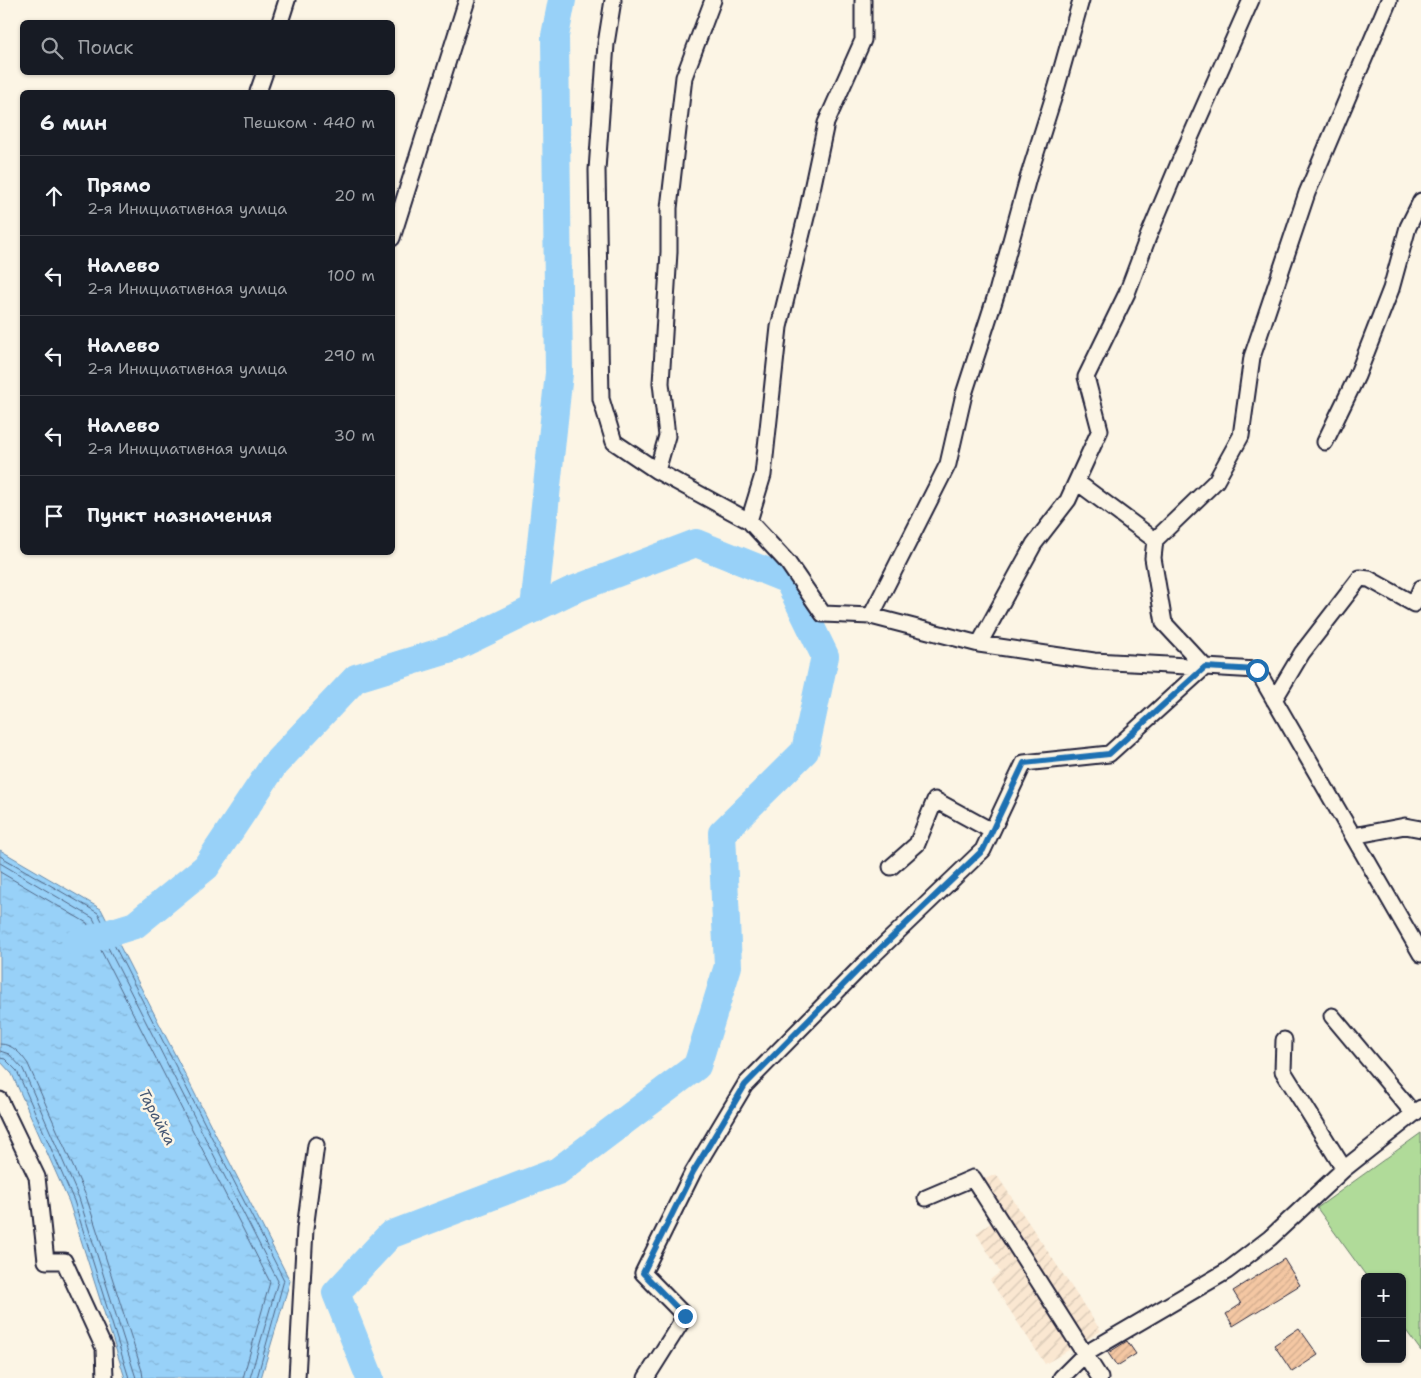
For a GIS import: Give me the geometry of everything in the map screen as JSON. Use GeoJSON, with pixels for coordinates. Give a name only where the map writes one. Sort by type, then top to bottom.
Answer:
{"type":"FeatureCollection","features":[{"type":"Feature","properties":{"kind":"street"},"geometry":{"type":"LineString","coordinates":[[281,20],[287,0]]}},
{"type":"Feature","properties":{"kind":"street"},"geometry":{"type":"LineString","coordinates":[[395,228],[467,0]]}},
{"type":"Feature","properties":{"kind":"street"},"geometry":{"type":"LineString","coordinates":[[613,0],[606,44],[597,170],[601,399],[614,442],[657,471],[749,521],[788,563],[823,614],[872,616],[979,644],[1094,661],[1257,670],[1421,954]]}},
{"type":"Feature","properties":{"kind":"street"},"geometry":{"type":"LineString","coordinates":[[657,471],[667,436],[661,383],[669,252],[669,208],[684,77],[712,0]]}},
{"type":"Feature","properties":{"kind":"street"},"geometry":{"type":"LineString","coordinates":[[749,521],[763,475],[779,327],[807,213],[826,123],[863,40],[864,0]]}},
{"type":"Feature","properties":{"kind":"street"},"geometry":{"type":"LineString","coordinates":[[872,616],[948,464],[964,394],[997,292],[1028,178],[1057,86],[1081,0]]}},
{"type":"Feature","properties":{"kind":"street"},"geometry":{"type":"LineString","coordinates":[[979,644],[1034,544],[1068,500],[1100,430],[1086,377],[1128,292],[1148,237],[1251,0]]}},
{"type":"Feature","properties":{"kind":"street"},"geometry":{"type":"LineString","coordinates":[[1205,667],[1164,623],[1153,558],[1156,540],[1216,481],[1241,436],[1252,357],[1304,202],[1389,0]]}},
{"type":"Feature","properties":{"kind":"street"},"geometry":{"type":"LineString","coordinates":[[259,90],[263,75]]}},
{"type":"Feature","properties":{"kind":"street"},"geometry":{"type":"LineString","coordinates":[[1326,442],[1357,376],[1391,290],[1408,227],[1421,201]]}},
{"type":"Feature","properties":{"kind":"street"},"geometry":{"type":"LineString","coordinates":[[1077,482],[1156,540]]}},
{"type":"Feature","properties":{"kind":"street"},"geometry":{"type":"LineString","coordinates":[[1274,700],[1302,653],[1360,578],[1369,579],[1414,604],[1421,588]]}},
{"type":"Feature","properties":{"kind":"street"},"geometry":{"type":"LineString","coordinates":[[646,1378],[685,1316],[643,1273],[693,1172],[745,1085],[862,966],[983,850],[1024,763],[1109,754],[1205,667]]}},
{"type":"Feature","properties":{"kind":"street"},"geometry":{"type":"LineString","coordinates":[[891,867],[917,844],[934,800],[992,831]]}},
{"type":"Feature","properties":{"kind":"street"},"geometry":{"type":"LineString","coordinates":[[1353,836],[1405,826],[1421,829]]}},
{"type":"Feature","properties":{"kind":"street"},"geometry":{"type":"LineString","coordinates":[[1061,1378],[1085,1354],[1227,1271],[1270,1238],[1344,1169],[1417,1111],[1332,1016]]}},
{"type":"Feature","properties":{"kind":"street"},"geometry":{"type":"LineString","coordinates":[[1284,1040],[1283,1071],[1344,1169]]}},
{"type":"Feature","properties":{"kind":"street"},"geometry":{"type":"LineString","coordinates":[[0,1100],[36,1177],[46,1261],[64,1261],[104,1348],[105,1378]]}},
{"type":"Feature","properties":{"kind":"street"},"geometry":{"type":"LineString","coordinates":[[297,1378],[305,1229],[316,1145]]}},
{"type":"Feature","properties":{"kind":"street"},"geometry":{"type":"LineString","coordinates":[[926,1198],[973,1178],[1100,1378]]}},
{"type":"Feature","properties":{"kind":"shaded area"},"geometry":{"type":"Polygon","coordinates":[[[996,1174],[1101,1331],[1045,1364],[990,1280],[1000,1272],[976,1233],[1005,1214],[983,1180],[996,1174]]]}},
{"type":"Feature","properties":{"kind":"green space"},"geometry":{"type":"Polygon","coordinates":[[[1421,1133],[1421,1351],[1406,1330],[1406,1273],[1364,1273],[1317,1208],[1421,1133]]]}},
{"type":"Feature","properties":{"kind":"water","name":"Тарайка"},"geometry":{"type":"Polygon","coordinates":[[[0,850],[101,909],[290,1281],[261,1378],[125,1378],[69,1202],[12,1074],[0,1061],[0,850]]]}},
{"type":"Feature","properties":{"kind":"building"},"geometry":{"type":"Polygon","coordinates":[[[1284,1259],[1300,1285],[1233,1326],[1226,1314],[1241,1304],[1233,1291],[1284,1259]]]}},
{"type":"Feature","properties":{"kind":"building"},"geometry":{"type":"Polygon","coordinates":[[[1299,1328],[1318,1355],[1292,1372],[1274,1345],[1299,1328]]]}},
{"type":"Feature","properties":{"kind":"building"},"geometry":{"type":"Polygon","coordinates":[[[1127,1341],[1136,1354],[1117,1366],[1108,1353],[1127,1341]]]}},
{"type":"Feature","properties":{"kind":"waterway"},"geometry":{"type":"LineString","coordinates":[[534,609],[559,373],[555,36],[562,0]]}},
{"type":"Feature","properties":{"kind":"waterway"},"geometry":{"type":"LineString","coordinates":[[77,943],[135,925],[206,867],[274,765],[356,678],[451,649],[570,591],[696,543],[788,580],[825,656],[805,751],[722,833],[728,966],[697,1066],[558,1171],[390,1235],[336,1293],[370,1378]]}},
{"type":"Feature","properties":{"kind":"route"},"geometry":{"type":"LineString","coordinates":[[685,1316],[643,1273],[693,1172],[745,1085],[862,966],[983,850],[1024,763],[1109,754],[1205,667],[1257,670]]}}]}
